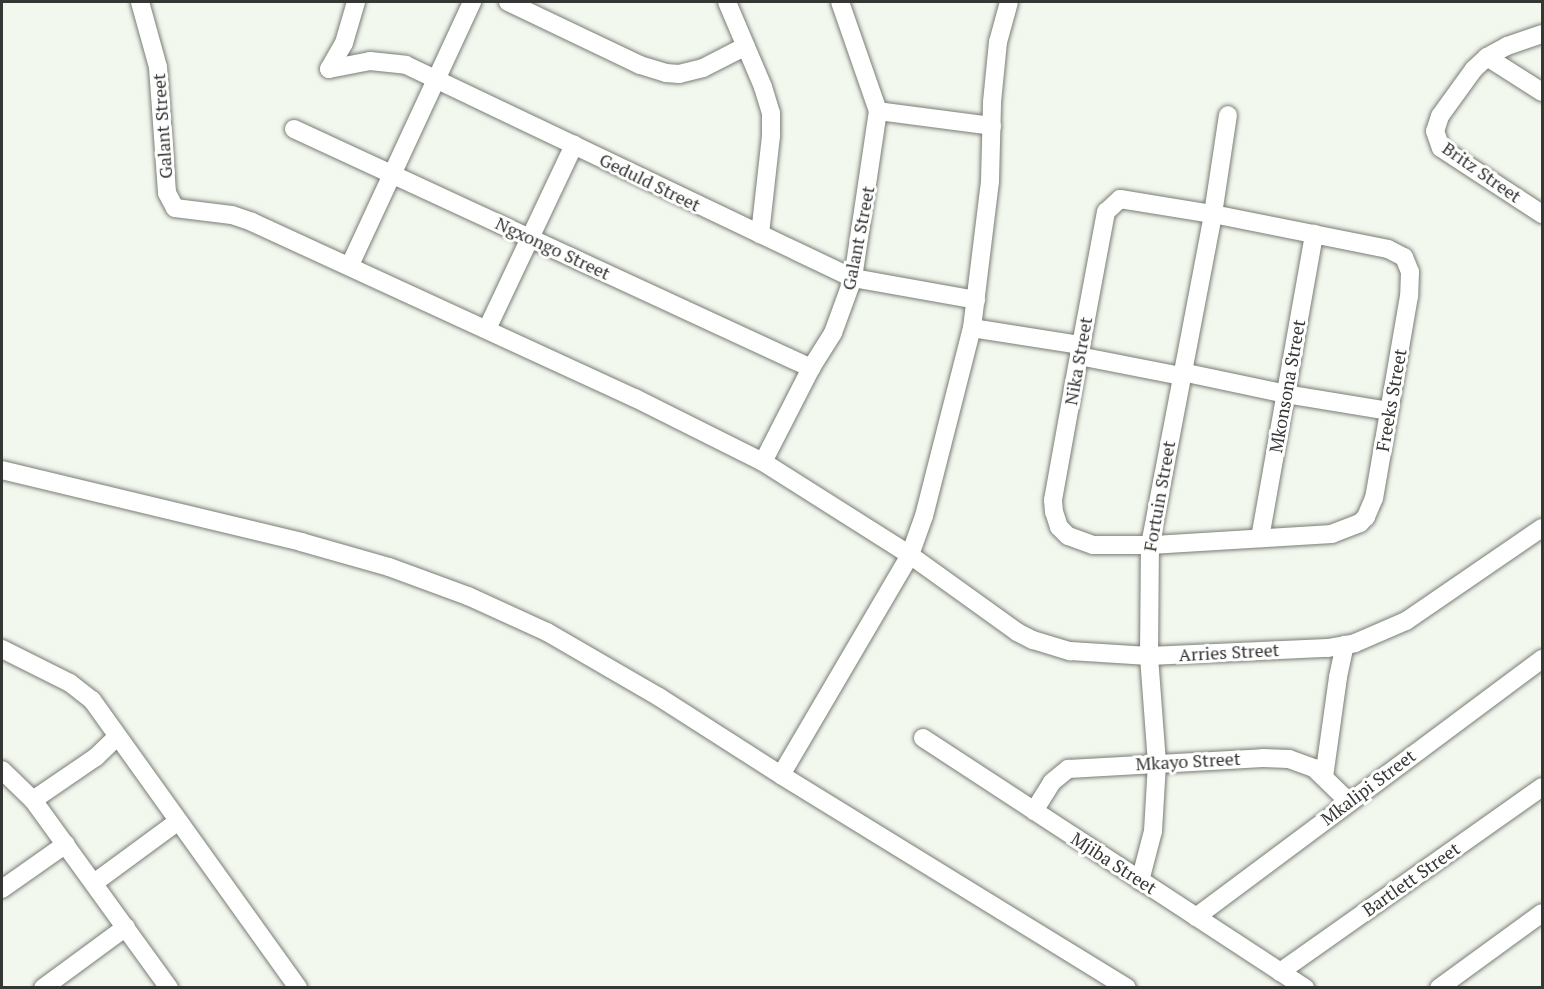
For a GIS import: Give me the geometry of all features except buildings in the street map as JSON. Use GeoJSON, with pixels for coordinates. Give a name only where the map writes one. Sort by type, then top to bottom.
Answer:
{"type":"FeatureCollection","features":[{"type":"Feature","properties":{"kind":"street","name":"Galant Street"},"geometry":{"type":"LineString","coordinates":[[140,2],[152,39],[161,87],[167,194],[170,202],[182,211],[232,215],[252,222],[487,329],[763,462],[910,555]]}},
{"type":"Feature","properties":{"kind":"street","name":"Geduld Street"},"geometry":{"type":"LineString","coordinates":[[356,2],[344,43],[329,69],[370,61],[394,61],[853,278],[976,300]]}},
{"type":"Feature","properties":{"kind":"street"},"geometry":{"type":"LineString","coordinates":[[350,266],[472,2]]}},
{"type":"Feature","properties":{"kind":"street"},"geometry":{"type":"LineString","coordinates":[[508,2],[640,65],[666,73],[679,74],[703,68],[746,46]]}},
{"type":"Feature","properties":{"kind":"street"},"geometry":{"type":"LineString","coordinates":[[727,2],[771,113],[771,136],[760,234]]}},
{"type":"Feature","properties":{"kind":"street","name":"Galant Street"},"geometry":{"type":"LineString","coordinates":[[763,462],[811,368],[833,333],[853,278],[878,111],[840,2]]}},
{"type":"Feature","properties":{"kind":"street"},"geometry":{"type":"LineString","coordinates":[[782,775],[910,555],[940,458],[972,328],[990,181],[993,83],[1009,2]]}},
{"type":"Feature","properties":{"kind":"street","name":"Britz Street"},"geometry":{"type":"LineString","coordinates":[[1542,34],[1515,43],[1487,57],[1466,78],[1440,116],[1435,131],[1437,144],[1450,155],[1542,214]]}},
{"type":"Feature","properties":{"kind":"street"},"geometry":{"type":"LineString","coordinates":[[1487,57],[1542,92]]}},
{"type":"Feature","properties":{"kind":"street"},"geometry":{"type":"LineString","coordinates":[[878,111],[992,126]]}},
{"type":"Feature","properties":{"kind":"street","name":"Fortuin Street"},"geometry":{"type":"LineString","coordinates":[[1140,881],[1153,831],[1156,763],[1149,656],[1150,545],[1213,214],[1228,115]]}},
{"type":"Feature","properties":{"kind":"street","name":"Ngxongo Street"},"geometry":{"type":"LineString","coordinates":[[294,129],[811,368]]}},
{"type":"Feature","properties":{"kind":"street"},"geometry":{"type":"LineString","coordinates":[[487,329],[574,145]]}},
{"type":"Feature","properties":{"kind":"street","name":"Nika Street"},"geometry":{"type":"LineString","coordinates":[[1150,545],[1093,545],[1079,542],[1059,527],[1054,512],[1053,500],[1106,212],[1114,202],[1128,199],[1213,214]]}},
{"type":"Feature","properties":{"kind":"street","name":"Freeks Street"},"geometry":{"type":"LineString","coordinates":[[1150,545],[1332,534],[1360,523],[1366,517],[1374,498],[1409,296],[1408,263],[1404,257],[1388,249],[1213,214]]}},
{"type":"Feature","properties":{"kind":"street","name":"Mkonsona Street"},"geometry":{"type":"LineString","coordinates":[[1260,538],[1314,234]]}},
{"type":"Feature","properties":{"kind":"street"},"geometry":{"type":"LineString","coordinates":[[972,328],[1182,374],[1389,411]]}},
{"type":"Feature","properties":{"kind":"street"},"geometry":{"type":"LineString","coordinates":[[2,470],[301,542],[389,567],[468,596],[547,632],[659,697],[1127,987]]}},
{"type":"Feature","properties":{"kind":"street","name":"Arries Street"},"geometry":{"type":"LineString","coordinates":[[910,555],[1017,632],[1034,640],[1070,651],[1149,656],[1345,645],[1376,636],[1406,621],[1542,528]]}},
{"type":"Feature","properties":{"kind":"street"},"geometry":{"type":"LineString","coordinates":[[1324,777],[1338,677],[1345,645]]}},
{"type":"Feature","properties":{"kind":"street"},"geometry":{"type":"LineString","coordinates":[[2,651],[83,691],[92,700],[177,822],[298,987]]}},
{"type":"Feature","properties":{"kind":"street","name":"Mkalipi Street"},"geometry":{"type":"LineString","coordinates":[[1196,917],[1542,658]]}},
{"type":"Feature","properties":{"kind":"street"},"geometry":{"type":"LineString","coordinates":[[33,801],[96,757],[117,737]]}},
{"type":"Feature","properties":{"kind":"street","name":"Mjiba Street"},"geometry":{"type":"LineString","coordinates":[[923,738],[1305,987]]}},
{"type":"Feature","properties":{"kind":"street","name":"Mkayo Street"},"geometry":{"type":"LineString","coordinates":[[1034,812],[1052,782],[1068,770],[1263,758],[1289,759],[1314,768],[1348,801]]}},
{"type":"Feature","properties":{"kind":"street"},"geometry":{"type":"LineString","coordinates":[[2,770],[33,801],[169,987]]}},
{"type":"Feature","properties":{"kind":"street","name":"Bartlett Street"},"geometry":{"type":"LineString","coordinates":[[1280,972],[1542,787]]}},
{"type":"Feature","properties":{"kind":"street"},"geometry":{"type":"LineString","coordinates":[[94,883],[177,822]]}},
{"type":"Feature","properties":{"kind":"street"},"geometry":{"type":"LineString","coordinates":[[2,889],[66,844]]}},
{"type":"Feature","properties":{"kind":"street"},"geometry":{"type":"LineString","coordinates":[[1439,987],[1542,913]]}},
{"type":"Feature","properties":{"kind":"street"},"geometry":{"type":"LineString","coordinates":[[43,987],[126,927]]}}]}
